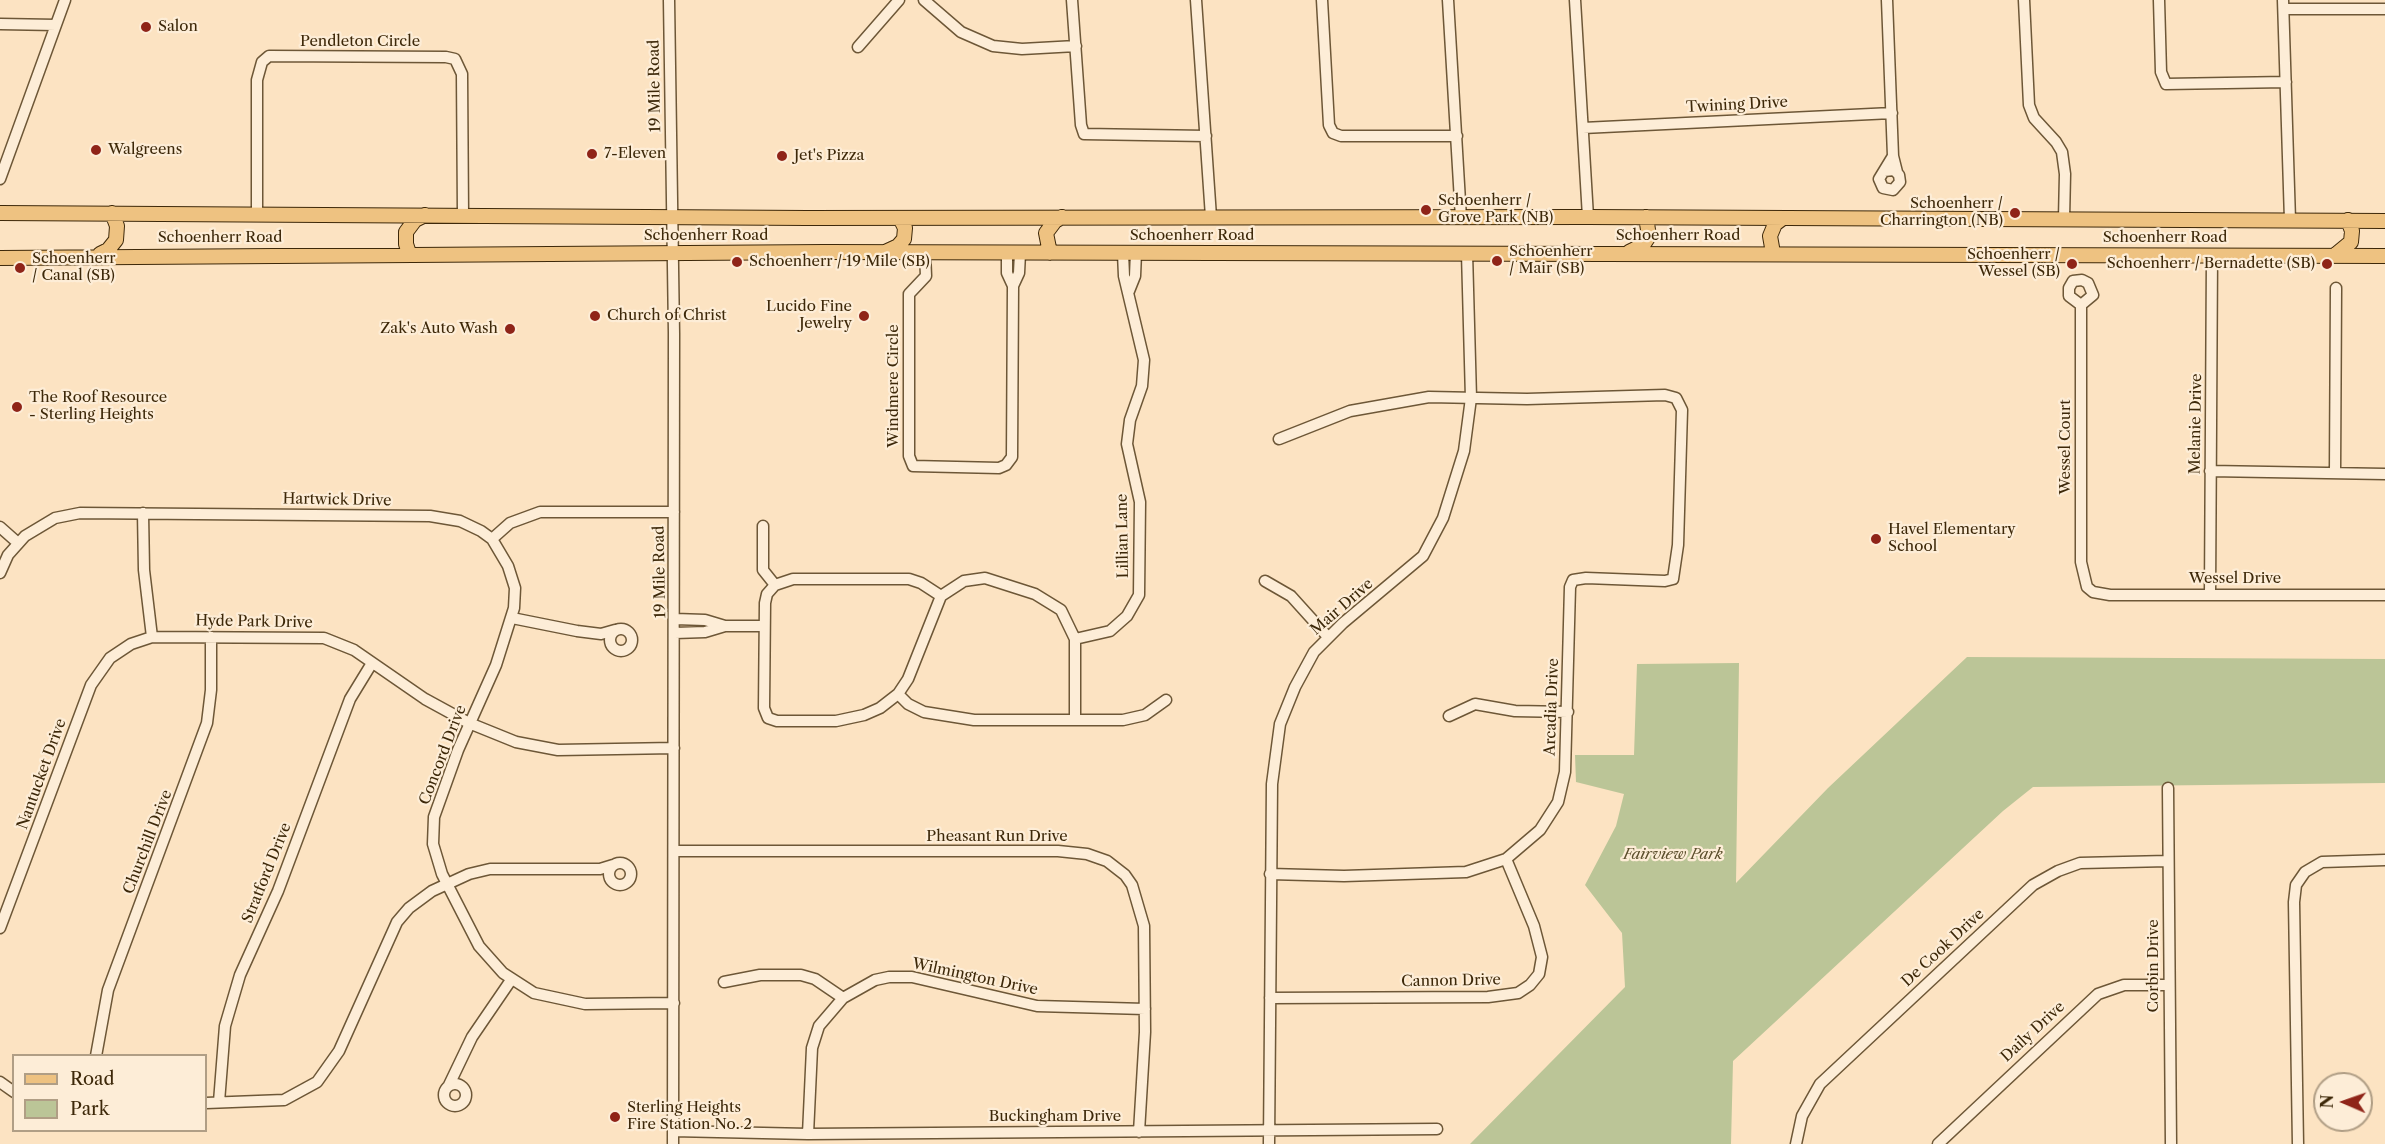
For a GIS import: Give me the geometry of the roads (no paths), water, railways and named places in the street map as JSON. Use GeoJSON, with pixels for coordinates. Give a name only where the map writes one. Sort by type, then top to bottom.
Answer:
{"type":"FeatureCollection","features":[{"type":"Feature","properties":{"kind":"main road","name":"Schoenherr Road"},"geometry":{"type":"LineString","coordinates":[[0,213],[900,218],[1646,217],[2385,221]]}},
{"type":"Feature","properties":{"kind":"main road"},"geometry":{"type":"LineString","coordinates":[[98,255],[108,250],[116,240],[117,226],[112,213]]}},
{"type":"Feature","properties":{"kind":"main road"},"geometry":{"type":"LineString","coordinates":[[409,253],[406,232],[415,220],[425,215]]}},
{"type":"Feature","properties":{"kind":"main road"},"geometry":{"type":"LineString","coordinates":[[1050,253],[1046,233],[1051,225],[1062,217]]}},
{"type":"Feature","properties":{"kind":"main road"},"geometry":{"type":"LineString","coordinates":[[1627,253],[1638,249],[1647,240],[1650,229],[1646,217]]}},
{"type":"Feature","properties":{"kind":"main road"},"geometry":{"type":"LineString","coordinates":[[884,252],[898,246],[904,239],[905,228],[900,218]]}},
{"type":"Feature","properties":{"kind":"main road"},"geometry":{"type":"LineString","coordinates":[[1773,253],[1770,236],[1775,224],[1783,218]]}},
{"type":"Feature","properties":{"kind":"main road"},"geometry":{"type":"LineString","coordinates":[[2334,255],[2351,242],[2352,231],[2348,220]]}},
{"type":"Feature","properties":{"kind":"main road","name":"Schoenherr Road"},"geometry":{"type":"LineString","coordinates":[[0,258],[98,255],[884,252],[2385,256]]}},
{"type":"Feature","properties":{"kind":"street"},"geometry":{"type":"LineString","coordinates":[[0,179],[65,0]]}},
{"type":"Feature","properties":{"kind":"street","name":"19 Mile Road"},"geometry":{"type":"LineString","coordinates":[[669,0],[675,619],[673,1144]]}},
{"type":"Feature","properties":{"kind":"street"},"geometry":{"type":"LineString","coordinates":[[858,47],[899,0]]}},
{"type":"Feature","properties":{"kind":"street"},"geometry":{"type":"LineString","coordinates":[[924,0],[961,32],[993,46],[1022,49],[1076,46]]}},
{"type":"Feature","properties":{"kind":"street"},"geometry":{"type":"LineString","coordinates":[[1072,0],[1081,125],[1084,134],[1206,136]]}},
{"type":"Feature","properties":{"kind":"street"},"geometry":{"type":"LineString","coordinates":[[1196,0],[1211,217]]}},
{"type":"Feature","properties":{"kind":"street"},"geometry":{"type":"LineString","coordinates":[[1322,0],[1329,125],[1333,133],[1341,136],[1457,136]]}},
{"type":"Feature","properties":{"kind":"street"},"geometry":{"type":"LineString","coordinates":[[1448,0],[1461,218]]}},
{"type":"Feature","properties":{"kind":"street"},"geometry":{"type":"LineString","coordinates":[[1575,0],[1588,217]]}},
{"type":"Feature","properties":{"kind":"street"},"geometry":{"type":"LineString","coordinates":[[1887,0],[1893,156],[1900,179],[1893,190],[1887,190],[1879,183],[1880,176],[1893,156]]}},
{"type":"Feature","properties":{"kind":"street"},"geometry":{"type":"LineString","coordinates":[[2024,0],[2029,105],[2034,118],[2062,152],[2065,174],[2064,219]]}},
{"type":"Feature","properties":{"kind":"street"},"geometry":{"type":"LineString","coordinates":[[2159,0],[2161,72],[2166,84],[2286,82]]}},
{"type":"Feature","properties":{"kind":"street"},"geometry":{"type":"LineString","coordinates":[[2290,220],[2283,5],[2385,9]]}},
{"type":"Feature","properties":{"kind":"street"},"geometry":{"type":"LineString","coordinates":[[0,24],[56,25]]}},
{"type":"Feature","properties":{"kind":"street","name":"Pendleton Circle"},"geometry":{"type":"LineString","coordinates":[[257,214],[257,81],[262,62],[268,56],[455,59],[462,74],[463,215]]}},
{"type":"Feature","properties":{"kind":"street","name":"Twining Drive"},"geometry":{"type":"LineString","coordinates":[[1583,128],[1892,113]]}},
{"type":"Feature","properties":{"kind":"street"},"geometry":{"type":"LineString","coordinates":[[1884,171],[1891,169],[1897,172]]}},
{"type":"Feature","properties":{"kind":"street","name":"Lillian Lane"},"geometry":{"type":"LineString","coordinates":[[1075,639],[1110,631],[1127,616],[1139,595],[1140,502],[1127,444],[1130,420],[1142,386],[1144,360],[1131,315],[1130,291],[1124,276],[1130,252]]}},
{"type":"Feature","properties":{"kind":"street","name":"Windmere Circle"},"geometry":{"type":"LineString","coordinates":[[926,253],[926,276],[909,294],[909,456],[913,466],[999,468],[1006,465],[1012,457],[1013,286],[1007,273],[1013,253]]}},
{"type":"Feature","properties":{"kind":"street","name":"Mair Drive"},"geometry":{"type":"LineString","coordinates":[[1269,1144],[1272,784],[1280,724],[1295,687],[1314,652],[1328,637],[1422,556],[1443,518],[1456,482],[1471,398],[1467,253]]}},
{"type":"Feature","properties":{"kind":"street","name":"Melanie Drive"},"geometry":{"type":"LineString","coordinates":[[2210,594],[2212,255]]}},
{"type":"Feature","properties":{"kind":"street"},"geometry":{"type":"LineString","coordinates":[[2335,472],[2336,288]]}},
{"type":"Feature","properties":{"kind":"street","name":"Wessel Court"},"geometry":{"type":"LineString","coordinates":[[2081,305],[2081,562],[2087,587]]}},
{"type":"Feature","properties":{"kind":"street","name":"Arcadia Drive"},"geometry":{"type":"LineString","coordinates":[[1270,874],[1450,873],[1484,868],[1506,859],[1540,830],[1558,802],[1565,772],[1570,587],[1573,580],[1586,578],[1665,581],[1673,579],[1676,570],[1682,410],[1676,398],[1665,395],[1471,398]]}},
{"type":"Feature","properties":{"kind":"street"},"geometry":{"type":"LineString","coordinates":[[1279,439],[1350,411],[1429,397],[1471,398]]}},
{"type":"Feature","properties":{"kind":"street"},"geometry":{"type":"LineString","coordinates":[[2210,471],[2385,474]]}},
{"type":"Feature","properties":{"kind":"street"},"geometry":{"type":"LineString","coordinates":[[492,539],[510,523],[540,512],[674,512]]}},
{"type":"Feature","properties":{"kind":"street"},"geometry":{"type":"LineString","coordinates":[[143,513],[144,570],[152,637]]}},
{"type":"Feature","properties":{"kind":"street","name":"Hartwick Drive"},"geometry":{"type":"LineString","coordinates":[[18,543],[40,526],[68,514],[143,513],[430,516],[468,524],[492,539]]}},
{"type":"Feature","properties":{"kind":"street"},"geometry":{"type":"LineString","coordinates":[[763,526],[762,565],[776,585]]}},
{"type":"Feature","properties":{"kind":"street"},"geometry":{"type":"LineString","coordinates":[[0,527],[18,543],[0,573]]}},
{"type":"Feature","properties":{"kind":"street","name":"Concord Drive"},"geometry":{"type":"LineString","coordinates":[[492,539],[513,577],[515,598],[512,618],[496,665],[469,723],[439,804],[432,831],[436,857],[446,884],[479,946],[511,980],[543,997],[570,1002],[674,1004]]}},
{"type":"Feature","properties":{"kind":"street"},"geometry":{"type":"LineString","coordinates":[[941,596],[921,583],[909,579],[793,579],[776,585],[767,594],[764,626],[764,708],[772,720],[836,721],[880,708],[898,694],[913,670],[941,596],[964,581],[995,579],[1050,601],[1061,610],[1075,639],[1075,720]]}},
{"type":"Feature","properties":{"kind":"street"},"geometry":{"type":"LineString","coordinates":[[1265,581],[1291,596],[1328,637]]}},
{"type":"Feature","properties":{"kind":"street","name":"Wessel Drive"},"geometry":{"type":"LineString","coordinates":[[2087,587],[2100,594],[2110,595],[2385,595]]}},
{"type":"Feature","properties":{"kind":"street"},"geometry":{"type":"LineString","coordinates":[[512,618],[558,629],[601,634],[622,628],[629,632],[632,642],[628,649],[622,651],[615,649],[601,634]]}},
{"type":"Feature","properties":{"kind":"street"},"geometry":{"type":"LineString","coordinates":[[675,619],[705,620],[725,626],[764,626]]}},
{"type":"Feature","properties":{"kind":"street"},"geometry":{"type":"LineString","coordinates":[[675,633],[705,632],[725,626]]}},
{"type":"Feature","properties":{"kind":"street"},"geometry":{"type":"LineString","coordinates":[[611,644],[610,636],[615,630]]}},
{"type":"Feature","properties":{"kind":"street","name":"Hyde Park Drive"},"geometry":{"type":"LineString","coordinates":[[103,666],[131,644],[152,637],[324,638],[345,645],[412,691],[469,723],[516,742],[558,750],[674,748]]}},
{"type":"Feature","properties":{"kind":"street","name":"Churchill Drive"},"geometry":{"type":"LineString","coordinates":[[96,1054],[108,990],[207,723],[212,690],[211,637]]}},
{"type":"Feature","properties":{"kind":"street","name":"Stratford Drive"},"geometry":{"type":"LineString","coordinates":[[219,1102],[225,1026],[240,975],[278,891],[350,699],[372,663]]}},
{"type":"Feature","properties":{"kind":"street","name":"Nantucket Drive"},"geometry":{"type":"LineString","coordinates":[[0,928],[87,696],[103,666]]}},
{"type":"Feature","properties":{"kind":"street"},"geometry":{"type":"LineString","coordinates":[[898,694],[916,710],[964,720],[1132,719],[1145,716],[1166,700]]}},
{"type":"Feature","properties":{"kind":"street"},"geometry":{"type":"LineString","coordinates":[[1449,716],[1475,704],[1515,711],[1568,712]]}},
{"type":"Feature","properties":{"kind":"street","name":"Corbin Drive"},"geometry":{"type":"LineString","coordinates":[[2168,788],[2171,1144]]}},
{"type":"Feature","properties":{"kind":"street","name":"Pheasant Run Drive"},"geometry":{"type":"LineString","coordinates":[[674,851],[1058,851],[1096,856],[1125,875],[1138,896],[1144,926],[1146,1009],[1139,1131]]}},
{"type":"Feature","properties":{"kind":"street","name":"Cannon Drive"},"geometry":{"type":"LineString","coordinates":[[1270,998],[1488,997],[1518,993],[1530,985],[1539,974],[1542,957],[1534,926],[1506,859]]}},
{"type":"Feature","properties":{"kind":"street"},"geometry":{"type":"LineString","coordinates":[[2298,1144],[2294,902],[2296,885],[2305,872],[2328,861],[2385,860]]}},
{"type":"Feature","properties":{"kind":"street","name":"De Cook Drive"},"geometry":{"type":"LineString","coordinates":[[1796,1144],[1802,1116],[1820,1084],[2033,885],[2058,871],[2080,863],[2168,861]]}},
{"type":"Feature","properties":{"kind":"street"},"geometry":{"type":"LineString","coordinates":[[207,1102],[273,1102],[302,1093],[326,1074],[397,922],[421,898],[469,874],[490,869],[600,869],[624,864],[630,869],[631,876],[627,883],[621,886],[614,884],[600,869]]}},
{"type":"Feature","properties":{"kind":"street"},"geometry":{"type":"LineString","coordinates":[[609,878],[613,865]]}},
{"type":"Feature","properties":{"kind":"street"},"geometry":{"type":"LineString","coordinates":[[724,982],[760,975],[801,975],[821,982],[843,998]]}},
{"type":"Feature","properties":{"kind":"street","name":"Wilmington Drive"},"geometry":{"type":"LineString","coordinates":[[808,1134],[812,1048],[819,1026],[843,998],[875,980],[901,977],[1037,1006],[1146,1009]]}},
{"type":"Feature","properties":{"kind":"street"},"geometry":{"type":"LineString","coordinates":[[457,1074],[466,1097],[462,1104],[455,1106],[448,1104],[444,1098],[445,1091],[457,1074],[472,1037],[511,980]]}},
{"type":"Feature","properties":{"kind":"street","name":"Daily Drive"},"geometry":{"type":"LineString","coordinates":[[1938,1144],[2098,994],[2124,985],[2169,985]]}},
{"type":"Feature","properties":{"kind":"street"},"geometry":{"type":"LineString","coordinates":[[449,1085],[456,1083],[463,1087]]}},
{"type":"Feature","properties":{"kind":"street","name":"Buckingham Drive"},"geometry":{"type":"LineString","coordinates":[[673,1131],[808,1134],[1437,1129]]}},
{"type":"Feature","properties":{"kind":"place","name":"Salon"},"geometry":{"type":"Point","coordinates":[146,27]}},
{"type":"Feature","properties":{"kind":"place","name":"Walgreens"},"geometry":{"type":"Point","coordinates":[96,150]}},
{"type":"Feature","properties":{"kind":"place","name":"7-Eleven"},"geometry":{"type":"Point","coordinates":[592,154]}},
{"type":"Feature","properties":{"kind":"place","name":"Jet's Pizza"},"geometry":{"type":"Point","coordinates":[782,156]}},
{"type":"Feature","properties":{"kind":"place","name":"Schoenherr / Grove Park (NB)"},"geometry":{"type":"Point","coordinates":[1426,210]}},
{"type":"Feature","properties":{"kind":"place","name":"Schoenherr / Charrington (NB)"},"geometry":{"type":"Point","coordinates":[2015,213]}},
{"type":"Feature","properties":{"kind":"place","name":"Schoenherr / Mair (SB)"},"geometry":{"type":"Point","coordinates":[1497,261]}},
{"type":"Feature","properties":{"kind":"place","name":"Schoenherr / 19 Mile (SB)"},"geometry":{"type":"Point","coordinates":[737,262]}},
{"type":"Feature","properties":{"kind":"place","name":"Schoenherr / Wessel (SB)"},"geometry":{"type":"Point","coordinates":[2072,264]}},
{"type":"Feature","properties":{"kind":"place","name":"Schoenherr / Bernadette (SB)"},"geometry":{"type":"Point","coordinates":[2327,264]}},
{"type":"Feature","properties":{"kind":"place","name":"Schoenherr / Canal (SB)"},"geometry":{"type":"Point","coordinates":[20,268]}},
{"type":"Feature","properties":{"kind":"place","name":"Church of Christ"},"geometry":{"type":"Point","coordinates":[595,316]}},
{"type":"Feature","properties":{"kind":"place","name":"Lucido Fine Jewelry"},"geometry":{"type":"Point","coordinates":[864,316]}},
{"type":"Feature","properties":{"kind":"place","name":"Zak's Auto Wash"},"geometry":{"type":"Point","coordinates":[510,329]}},
{"type":"Feature","properties":{"kind":"place","name":"The Roof Resource - Sterling Heights"},"geometry":{"type":"Point","coordinates":[17,407]}},
{"type":"Feature","properties":{"kind":"place","name":"Havel Elementary School"},"geometry":{"type":"Point","coordinates":[1876,539]}},
{"type":"Feature","properties":{"kind":"place","name":"Sterling Heights Fire Station No. 2"},"geometry":{"type":"Point","coordinates":[615,1117]}},
{"type":"Feature","properties":{"kind":"park label","name":"Fairview Park"},"geometry":{"type":"Point","coordinates":[1673,855]}}]}
